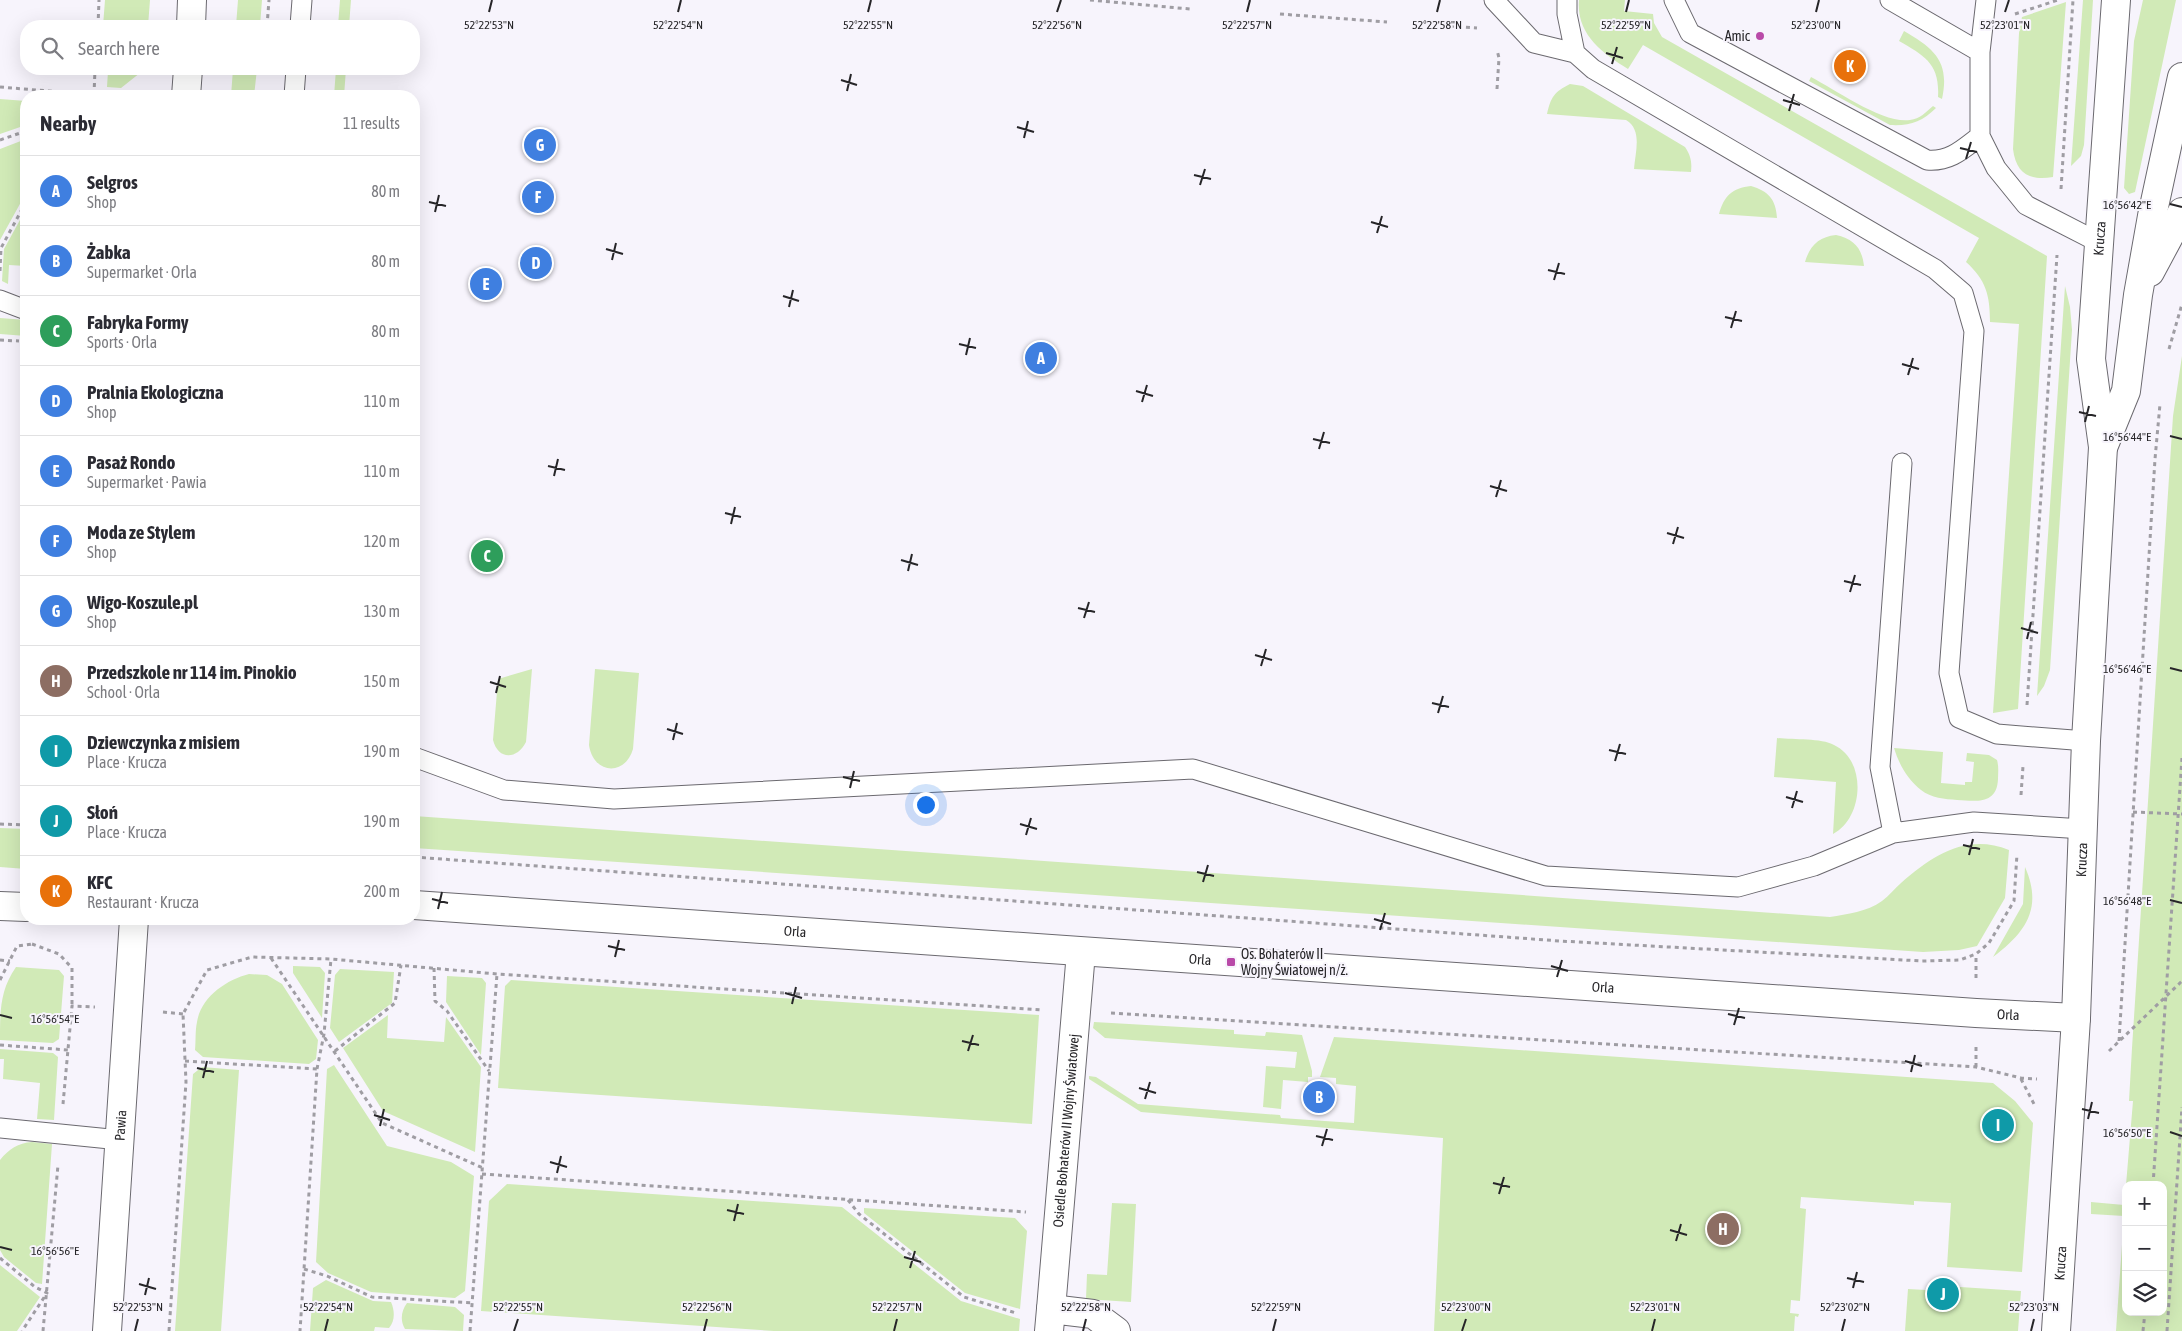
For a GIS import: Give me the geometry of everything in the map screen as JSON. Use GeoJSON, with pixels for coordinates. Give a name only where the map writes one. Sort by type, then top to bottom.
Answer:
{"type":"FeatureCollection","features":[{"type":"Feature","properties":{"kind":"street"},"geometry":{"type":"LineString","coordinates":[[191,20],[192,0]]}},
{"type":"Feature","properties":{"kind":"street","name":"Krucza"},"geometry":{"type":"LineString","coordinates":[[2056,1331],[2076,1018],[2086,741],[2103,447],[2091,359],[2116,0]]}},
{"type":"Feature","properties":{"kind":"street"},"geometry":{"type":"LineString","coordinates":[[186,90],[188,75]]}},
{"type":"Feature","properties":{"kind":"street","name":"Krucza"},"geometry":{"type":"LineString","coordinates":[[2103,447],[2126,391],[2138,295],[2152,216],[2182,77]]}},
{"type":"Feature","properties":{"kind":"street","name":"Krucza"},"geometry":{"type":"LineString","coordinates":[[2138,295],[2182,212]]}},
{"type":"Feature","properties":{"kind":"street","name":"Orla"},"geometry":{"type":"LineString","coordinates":[[420,905],[1976,1013],[2076,1018]]}},
{"type":"Feature","properties":{"kind":"street"},"geometry":{"type":"LineString","coordinates":[[0,906],[20,907]]}},
{"type":"Feature","properties":{"kind":"street","name":"Pawia"},"geometry":{"type":"LineString","coordinates":[[107,1331],[134,925]]}},
{"type":"Feature","properties":{"kind":"street","name":"Osiedle Bohaterów II Wojny Światowej"},"geometry":{"type":"LineString","coordinates":[[1081,952],[1050,1320],[1093,1314],[1116,1331]]}},
{"type":"Feature","properties":{"kind":"lane"},"geometry":{"type":"LineString","coordinates":[[300,20],[302,0]]}},
{"type":"Feature","properties":{"kind":"lane"},"geometry":{"type":"LineString","coordinates":[[1494,0],[1534,43],[1575,53],[1593,69],[1935,269],[1963,293],[1974,331],[1949,673],[1959,718],[1997,734],[2086,741]]}},
{"type":"Feature","properties":{"kind":"lane"},"geometry":{"type":"LineString","coordinates":[[1567,0],[1567,14],[1575,53]]}},
{"type":"Feature","properties":{"kind":"lane"},"geometry":{"type":"LineString","coordinates":[[1674,0],[1690,34],[1928,160],[1941,161],[1954,155],[1980,136]]}},
{"type":"Feature","properties":{"kind":"lane"},"geometry":{"type":"LineString","coordinates":[[1890,0],[1980,52]]}},
{"type":"Feature","properties":{"kind":"lane"},"geometry":{"type":"LineString","coordinates":[[1986,0],[1980,52],[1980,136],[1996,168],[2026,205],[2100,243]]}},
{"type":"Feature","properties":{"kind":"lane"},"geometry":{"type":"LineString","coordinates":[[294,90],[296,75]]}},
{"type":"Feature","properties":{"kind":"lane"},"geometry":{"type":"LineString","coordinates":[[0,300],[20,308]]}},
{"type":"Feature","properties":{"kind":"lane"},"geometry":{"type":"LineString","coordinates":[[1893,832],[1880,767],[1902,463]]}},
{"type":"Feature","properties":{"kind":"lane"},"geometry":{"type":"LineString","coordinates":[[420,759],[504,790],[614,799],[1193,769],[1546,876],[1738,887],[1814,866],[1893,832],[1974,822],[2083,829]]}},
{"type":"Feature","properties":{"kind":"lane"},"geometry":{"type":"LineString","coordinates":[[0,1128],[120,1140]]}},
{"type":"Feature","properties":{"kind":"path"},"geometry":{"type":"LineString","coordinates":[[98,20],[99,0]]}},
{"type":"Feature","properties":{"kind":"path"},"geometry":{"type":"LineString","coordinates":[[267,20],[269,0]]}},
{"type":"Feature","properties":{"kind":"path"},"geometry":{"type":"LineString","coordinates":[[1090,0],[1190,9]]}},
{"type":"Feature","properties":{"kind":"path"},"geometry":{"type":"LineString","coordinates":[[1983,24],[2058,0]]}},
{"type":"Feature","properties":{"kind":"path"},"geometry":{"type":"LineString","coordinates":[[420,857],[1550,941],[1922,961],[1960,960],[1976,954],[1989,943],[2014,901],[2073,0]]}},
{"type":"Feature","properties":{"kind":"path"},"geometry":{"type":"LineString","coordinates":[[1280,14],[1387,22]]}},
{"type":"Feature","properties":{"kind":"path"},"geometry":{"type":"LineString","coordinates":[[1450,26],[1477,28],[1483,33]]}},
{"type":"Feature","properties":{"kind":"path"},"geometry":{"type":"LineString","coordinates":[[1495,43],[1500,58],[1497,89]]}},
{"type":"Feature","properties":{"kind":"path"},"geometry":{"type":"LineString","coordinates":[[94,90],[95,75]]}},
{"type":"Feature","properties":{"kind":"path"},"geometry":{"type":"LineString","coordinates":[[0,87],[27,90]]}},
{"type":"Feature","properties":{"kind":"path"},"geometry":{"type":"LineString","coordinates":[[0,140],[20,133]]}},
{"type":"Feature","properties":{"kind":"path"},"geometry":{"type":"LineString","coordinates":[[0,274],[1,248],[20,213]]}},
{"type":"Feature","properties":{"kind":"path"},"geometry":{"type":"LineString","coordinates":[[2167,355],[2182,304]]}},
{"type":"Feature","properties":{"kind":"path"},"geometry":{"type":"LineString","coordinates":[[0,340],[20,342]]}},
{"type":"Feature","properties":{"kind":"path"},"geometry":{"type":"LineString","coordinates":[[2119,1042],[2155,459],[2161,402]]}},
{"type":"Feature","properties":{"kind":"path"},"geometry":{"type":"LineString","coordinates":[[2153,1181],[2180,814],[2182,758]]}},
{"type":"Feature","properties":{"kind":"path"},"geometry":{"type":"LineString","coordinates":[[2133,812],[2180,814]]}},
{"type":"Feature","properties":{"kind":"path"},"geometry":{"type":"LineString","coordinates":[[0,824],[20,825]]}},
{"type":"Feature","properties":{"kind":"path"},"geometry":{"type":"LineString","coordinates":[[32,944],[33,935]]}},
{"type":"Feature","properties":{"kind":"path"},"geometry":{"type":"LineString","coordinates":[[0,980],[17,946],[32,944],[59,954],[72,968],[72,1006]]}},
{"type":"Feature","properties":{"kind":"path"},"geometry":{"type":"LineString","coordinates":[[271,958],[335,1050],[382,1123],[483,1168]]}},
{"type":"Feature","properties":{"kind":"path"},"geometry":{"type":"LineString","coordinates":[[300,1331],[317,1069],[324,1034],[331,959]]}},
{"type":"Feature","properties":{"kind":"path"},"geometry":{"type":"LineString","coordinates":[[0,960],[10,961]]}},
{"type":"Feature","properties":{"kind":"path"},"geometry":{"type":"LineString","coordinates":[[335,1050],[395,1003],[401,965]]}},
{"type":"Feature","properties":{"kind":"path"},"geometry":{"type":"LineString","coordinates":[[434,968],[435,1000],[447,1011],[490,1072]]}},
{"type":"Feature","properties":{"kind":"path"},"geometry":{"type":"LineString","coordinates":[[470,1331],[496,974]]}},
{"type":"Feature","properties":{"kind":"path"},"geometry":{"type":"LineString","coordinates":[[157,1012],[183,1014]]}},
{"type":"Feature","properties":{"kind":"path"},"geometry":{"type":"LineString","coordinates":[[0,1044],[68,1050]]}},
{"type":"Feature","properties":{"kind":"path"},"geometry":{"type":"LineString","coordinates":[[185,1061],[317,1069]]}},
{"type":"Feature","properties":{"kind":"path"},"geometry":{"type":"LineString","coordinates":[[2167,1331],[2182,1107]]}},
{"type":"Feature","properties":{"kind":"path"},"geometry":{"type":"LineString","coordinates":[[482,1174],[1059,1214]]}},
{"type":"Feature","properties":{"kind":"path"},"geometry":{"type":"LineString","coordinates":[[848,1200],[860,1214],[964,1297],[1025,1315]]}},
{"type":"Feature","properties":{"kind":"path"},"geometry":{"type":"LineString","coordinates":[[0,1258],[35,1287],[46,1293],[22,1331]]}},
{"type":"Feature","properties":{"kind":"path"},"geometry":{"type":"LineString","coordinates":[[304,1269],[328,1276],[372,1297],[472,1303]]}},
{"type":"Feature","properties":{"kind":"path"},"geometry":{"type":"LineString","coordinates":[[2143,1331],[2145,1316]]}},
{"type":"Feature","properties":{"kind":"green space"},"geometry":{"type":"Polygon","coordinates":[[[105,0],[150,0],[148,20],[103,20],[105,0]]]}},
{"type":"Feature","properties":{"kind":"green space"},"geometry":{"type":"Polygon","coordinates":[[[238,0],[262,0],[260,20],[236,20],[238,0]]]}},
{"type":"Feature","properties":{"kind":"green space"},"geometry":{"type":"Polygon","coordinates":[[[340,0],[351,0],[349,20],[338,20],[340,0]]]}},
{"type":"Feature","properties":{"kind":"green space"},"geometry":{"type":"Polygon","coordinates":[[[1579,0],[1625,0],[1624,11],[1653,14],[1654,23],[1662,37],[2047,256],[2018,709],[1993,713],[2019,324],[1990,322],[1988,296],[1978,275],[1966,262],[1979,238],[1643,45],[1628,69],[1600,49],[1586,33],[1579,12],[1579,0]]]}},
{"type":"Feature","properties":{"kind":"green space"},"geometry":{"type":"Polygon","coordinates":[[[2083,0],[2093,0],[2084,145],[2081,156],[2071,166],[2083,0]]]}},
{"type":"Feature","properties":{"kind":"green space"},"geometry":{"type":"Polygon","coordinates":[[[2143,0],[2176,0],[2135,192],[2129,194],[2124,188],[2134,41],[2143,0]]]}},
{"type":"Feature","properties":{"kind":"green space"},"geometry":{"type":"Polygon","coordinates":[[[2066,2],[2053,177],[2037,178],[2025,174],[2021,170],[2017,164],[2013,149],[2019,33],[2022,17],[2066,2]]]}},
{"type":"Feature","properties":{"kind":"green space"},"geometry":{"type":"Polygon","coordinates":[[[1904,31],[1924,44],[1938,58],[1944,75],[1942,99],[1938,97],[1936,76],[1929,62],[1916,51],[1899,41],[1904,31]]]}},
{"type":"Feature","properties":{"kind":"green space"},"geometry":{"type":"Polygon","coordinates":[[[108,75],[137,75],[121,88],[107,87],[108,75]]]}},
{"type":"Feature","properties":{"kind":"green space"},"geometry":{"type":"Polygon","coordinates":[[[233,75],[256,75],[255,90],[231,90],[233,75]]]}},
{"type":"Feature","properties":{"kind":"green space"},"geometry":{"type":"Polygon","coordinates":[[[336,75],[346,75],[344,90],[334,90],[336,75]]]}},
{"type":"Feature","properties":{"kind":"green space"},"geometry":{"type":"Polygon","coordinates":[[[1811,77],[1873,112],[1899,120],[1914,119],[1920,117],[1933,106],[1936,108],[1921,120],[1904,125],[1890,125],[1809,81],[1811,77]]]}},
{"type":"Feature","properties":{"kind":"green space"},"geometry":{"type":"Polygon","coordinates":[[[1570,84],[1583,86],[1685,147],[1691,159],[1691,172],[1634,169],[1637,142],[1635,130],[1626,120],[1547,114],[1554,96],[1570,84]]]}},
{"type":"Feature","properties":{"kind":"green space"},"geometry":{"type":"Polygon","coordinates":[[[0,99],[20,101],[20,127],[0,134],[0,99]]]}},
{"type":"Feature","properties":{"kind":"green space"},"geometry":{"type":"Polygon","coordinates":[[[20,141],[20,204],[0,240],[0,149],[20,141]]]}},
{"type":"Feature","properties":{"kind":"green space"},"geometry":{"type":"Polygon","coordinates":[[[1751,186],[1762,190],[1770,197],[1775,206],[1777,218],[1719,214],[1723,202],[1730,194],[1744,187],[1751,186]]]}},
{"type":"Feature","properties":{"kind":"green space"},"geometry":{"type":"Polygon","coordinates":[[[20,220],[20,266],[9,265],[8,284],[2,281],[4,249],[20,220]]]}},
{"type":"Feature","properties":{"kind":"green space"},"geometry":{"type":"Polygon","coordinates":[[[1836,235],[1848,239],[1856,245],[1864,266],[1805,262],[1816,243],[1836,235]]]}},
{"type":"Feature","properties":{"kind":"green space"},"geometry":{"type":"Polygon","coordinates":[[[2065,286],[2070,307],[2072,330],[2050,670],[2044,686],[2037,696],[2065,286]]]}},
{"type":"Feature","properties":{"kind":"green space"},"geometry":{"type":"Polygon","coordinates":[[[0,318],[20,320],[20,336],[0,334],[0,318]]]}},
{"type":"Feature","properties":{"kind":"green space"},"geometry":{"type":"Polygon","coordinates":[[[2182,356],[2182,1331],[2116,1331],[2122,1245],[2122,1316],[2167,1316],[2167,1181],[2126,1181],[2133,1101],[2129,1101],[2132,1048],[2173,416],[2182,356]]]}},
{"type":"Feature","properties":{"kind":"green space"},"geometry":{"type":"Polygon","coordinates":[[[532,669],[526,742],[513,755],[503,754],[495,747],[493,740],[498,679],[532,669]]]}},
{"type":"Feature","properties":{"kind":"green space"},"geometry":{"type":"Polygon","coordinates":[[[595,669],[639,673],[633,749],[629,758],[617,768],[603,766],[596,762],[589,745],[595,669]]]}},
{"type":"Feature","properties":{"kind":"green space"},"geometry":{"type":"Polygon","coordinates":[[[1777,738],[1814,740],[1834,745],[1845,753],[1852,764],[1857,776],[1858,790],[1855,803],[1851,816],[1843,827],[1833,834],[1836,782],[1774,777],[1777,738]]]}},
{"type":"Feature","properties":{"kind":"green space"},"geometry":{"type":"Polygon","coordinates":[[[1894,748],[1943,752],[1941,783],[1965,785],[1965,782],[1972,782],[1974,762],[1966,761],[1967,753],[1989,755],[1997,760],[1998,763],[1997,787],[1990,797],[1978,801],[1938,798],[1929,795],[1916,786],[1908,776],[1894,748]]]}},
{"type":"Feature","properties":{"kind":"green space"},"geometry":{"type":"Polygon","coordinates":[[[420,816],[1830,917],[1857,912],[1876,905],[1925,864],[1951,850],[1979,844],[1994,845],[2009,850],[2005,898],[1977,946],[1959,950],[1923,952],[420,848],[420,816]]]}},
{"type":"Feature","properties":{"kind":"green space"},"geometry":{"type":"Polygon","coordinates":[[[0,828],[20,829],[20,869],[0,867],[0,828]]]}},
{"type":"Feature","properties":{"kind":"green space"},"geometry":{"type":"Polygon","coordinates":[[[2025,867],[2032,895],[2028,918],[2014,938],[1993,957],[2023,904],[2025,867]]]}},
{"type":"Feature","properties":{"kind":"green space"},"geometry":{"type":"Polygon","coordinates":[[[293,966],[320,967],[325,973],[322,1018],[293,973],[293,966]]]}},
{"type":"Feature","properties":{"kind":"green space"},"geometry":{"type":"Polygon","coordinates":[[[16,967],[59,970],[64,976],[59,1039],[53,1043],[0,1040],[2,1001],[7,984],[16,967]]]}},
{"type":"Feature","properties":{"kind":"green space"},"geometry":{"type":"Polygon","coordinates":[[[340,969],[394,972],[392,1003],[339,1042],[330,1028],[335,975],[340,969]]]}},
{"type":"Feature","properties":{"kind":"green space"},"geometry":{"type":"Polygon","coordinates":[[[249,974],[267,975],[282,984],[318,1040],[316,1059],[309,1064],[203,1057],[195,1050],[199,1013],[209,997],[223,985],[249,974]]]}},
{"type":"Feature","properties":{"kind":"green space"},"geometry":{"type":"Polygon","coordinates":[[[447,976],[482,978],[486,983],[481,1055],[446,1002],[447,976]]]}},
{"type":"Feature","properties":{"kind":"green space"},"geometry":{"type":"Polygon","coordinates":[[[511,980],[1039,1015],[1032,1124],[498,1088],[505,986],[511,980]]]}},
{"type":"Feature","properties":{"kind":"green space"},"geometry":{"type":"Polygon","coordinates":[[[388,1015],[387,1038],[444,1042],[446,1017],[481,1067],[475,1152],[383,1111],[343,1048],[388,1015]]]}},
{"type":"Feature","properties":{"kind":"green space"},"geometry":{"type":"Polygon","coordinates":[[[1094,1022],[1234,1030],[1234,1034],[1265,1036],[1266,1032],[1302,1035],[1312,1077],[1308,1077],[1308,1082],[1283,1080],[1281,1109],[1263,1107],[1266,1066],[1295,1068],[1297,1052],[1105,1038],[1093,1028],[1094,1022]]]}},
{"type":"Feature","properties":{"kind":"green space"},"geometry":{"type":"Polygon","coordinates":[[[1334,1037],[1993,1083],[2015,1101],[2033,1123],[2022,1272],[1947,1267],[1951,1203],[1914,1201],[1914,1205],[1801,1197],[1800,1208],[1806,1209],[1800,1301],[1791,1300],[1790,1313],[1799,1314],[1798,1317],[1795,1316],[1794,1331],[1434,1331],[1443,1138],[1141,1112],[1089,1079],[1089,1076],[1096,1077],[1138,1104],[1354,1123],[1356,1086],[1336,1084],[1336,1078],[1320,1077],[1334,1037]]]}},
{"type":"Feature","properties":{"kind":"green space"},"geometry":{"type":"Polygon","coordinates":[[[0,1049],[53,1053],[58,1057],[54,1120],[37,1119],[40,1083],[3,1079],[4,1059],[0,1059],[0,1049]]]}},
{"type":"Feature","properties":{"kind":"green space"},"geometry":{"type":"Polygon","coordinates":[[[334,1065],[387,1146],[451,1162],[474,1176],[465,1291],[455,1298],[371,1292],[328,1273],[316,1262],[327,1069],[334,1065]]]}},
{"type":"Feature","properties":{"kind":"green space"},"geometry":{"type":"Polygon","coordinates":[[[202,1067],[239,1070],[221,1331],[175,1331],[193,1074],[202,1067]]]}},
{"type":"Feature","properties":{"kind":"green space"},"geometry":{"type":"Polygon","coordinates":[[[32,1142],[52,1144],[42,1284],[36,1283],[4,1257],[0,1250],[0,1160],[14,1147],[32,1142]]]}},
{"type":"Feature","properties":{"kind":"green space"},"geometry":{"type":"Polygon","coordinates":[[[507,1184],[842,1207],[961,1301],[1020,1319],[1019,1331],[774,1331],[481,1311],[489,1201],[507,1184]]]}},
{"type":"Feature","properties":{"kind":"green space"},"geometry":{"type":"Polygon","coordinates":[[[2091,1202],[2122,1205],[2122,1216],[2091,1214],[2091,1202]]]}},
{"type":"Feature","properties":{"kind":"green space"},"geometry":{"type":"Polygon","coordinates":[[[1112,1203],[1136,1204],[1131,1302],[1086,1299],[1087,1274],[1107,1275],[1112,1203]]]}},
{"type":"Feature","properties":{"kind":"green space"},"geometry":{"type":"Polygon","coordinates":[[[864,1208],[1015,1218],[1027,1231],[1020,1309],[965,1293],[864,1213],[864,1208]]]}},
{"type":"Feature","properties":{"kind":"green space"},"geometry":{"type":"Polygon","coordinates":[[[0,1265],[40,1297],[17,1331],[0,1331],[0,1265]]]}},
{"type":"Feature","properties":{"kind":"green space"},"geometry":{"type":"Polygon","coordinates":[[[326,1280],[373,1301],[391,1302],[394,1316],[389,1328],[375,1327],[374,1331],[310,1331],[313,1288],[326,1280]]]}},
{"type":"Feature","properties":{"kind":"green space"},"geometry":{"type":"Polygon","coordinates":[[[1945,1286],[2021,1291],[2018,1331],[1905,1331],[1908,1289],[1926,1290],[1945,1286]]]}},
{"type":"Feature","properties":{"kind":"green space"},"geometry":{"type":"Polygon","coordinates":[[[407,1303],[455,1307],[464,1315],[463,1331],[405,1329],[402,1323],[402,1316],[403,1309],[407,1303]]]}},
{"type":"Feature","properties":{"kind":"place","name":"Amic"},"geometry":{"type":"Point","coordinates":[1760,36]}},
{"type":"Feature","properties":{"kind":"place","name":"KFC"},"geometry":{"type":"Point","coordinates":[1850,66]}},
{"type":"Feature","properties":{"kind":"place","name":"Wigo-Koszule.pl"},"geometry":{"type":"Point","coordinates":[540,145]}},
{"type":"Feature","properties":{"kind":"place","name":"Moda ze Stylem"},"geometry":{"type":"Point","coordinates":[538,197]}},
{"type":"Feature","properties":{"kind":"place","name":"Pralnia Ekologiczna"},"geometry":{"type":"Point","coordinates":[536,263]}},
{"type":"Feature","properties":{"kind":"place","name":"Pasaż Rondo"},"geometry":{"type":"Point","coordinates":[486,284]}},
{"type":"Feature","properties":{"kind":"place","name":"Selgros"},"geometry":{"type":"Point","coordinates":[1041,358]}},
{"type":"Feature","properties":{"kind":"place","name":"Fabryka Formy"},"geometry":{"type":"Point","coordinates":[487,556]}},
{"type":"Feature","properties":{"kind":"place","name":"Os. Bohaterów II Wojny Światowej n/ż."},"geometry":{"type":"Point","coordinates":[1231,962]}},
{"type":"Feature","properties":{"kind":"place","name":"Żabka"},"geometry":{"type":"Point","coordinates":[1319,1097]}},
{"type":"Feature","properties":{"kind":"place","name":"Dziewczynka z misiem"},"geometry":{"type":"Point","coordinates":[1998,1125]}},
{"type":"Feature","properties":{"kind":"place","name":"Przedszkole nr 114 im. Pinokio"},"geometry":{"type":"Point","coordinates":[1723,1229]}},
{"type":"Feature","properties":{"kind":"place","name":"Słoń"},"geometry":{"type":"Point","coordinates":[1943,1294]}}]}
